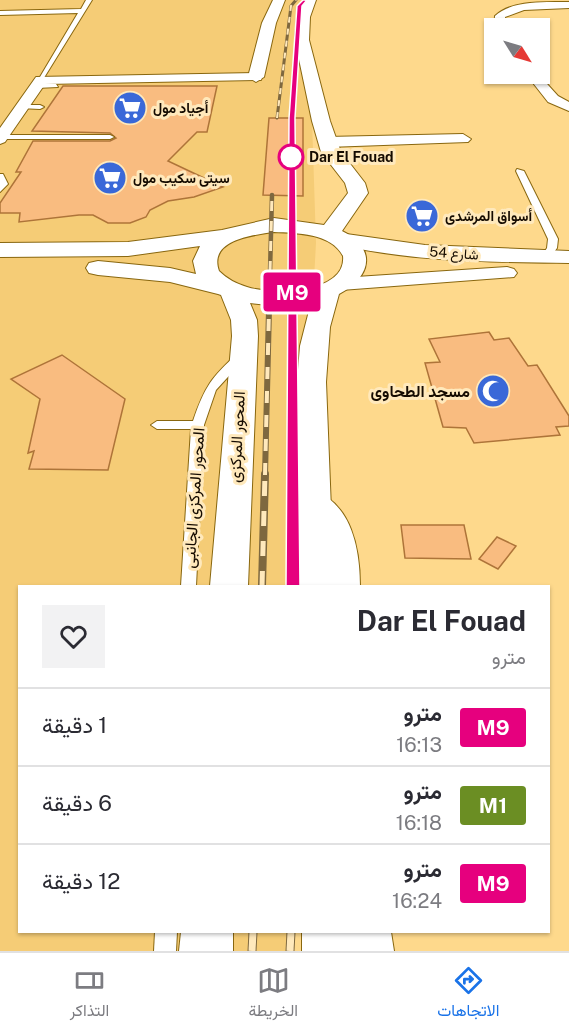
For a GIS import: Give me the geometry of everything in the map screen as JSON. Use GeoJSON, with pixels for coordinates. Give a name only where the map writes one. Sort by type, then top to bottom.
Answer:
{"type":"FeatureCollection","features":[{"type":"Feature","properties":{"kind":"main road"},"geometry":{"type":"LineString","coordinates":[[256,77],[269,56],[272,12],[279,0]]}},
{"type":"Feature","properties":{"kind":"main road"},"geometry":{"type":"LineString","coordinates":[[310,0],[302,28],[304,48],[300,59],[333,157],[357,186],[358,193],[356,199],[338,219],[334,236]]}},
{"type":"Feature","properties":{"kind":"main road"},"geometry":{"type":"LineString","coordinates":[[0,250],[130,259],[170,275],[246,295],[280,299],[305,296],[334,287],[350,277],[356,261],[354,253],[334,236],[307,227],[273,225],[130,259],[0,267]]}},
{"type":"Feature","properties":{"kind":"main road"},"geometry":{"type":"LineString","coordinates":[[227,236],[209,249],[204,265],[215,281],[229,289]]}},
{"type":"Feature","properties":{"kind":"main road"},"geometry":{"type":"LineString","coordinates":[[315,585],[311,500],[311,358],[314,334],[334,287]]}},
{"type":"Feature","properties":{"kind":"main road","name":"المحور المركزى"},"geometry":{"type":"LineString","coordinates":[[229,289],[244,320],[244,353],[229,585]]}},
{"type":"Feature","properties":{"kind":"main road"},"geometry":{"type":"LineString","coordinates":[[206,951],[207,933]]}},
{"type":"Feature","properties":{"kind":"main road"},"geometry":{"type":"LineString","coordinates":[[328,933],[329,951]]}},
{"type":"Feature","properties":{"kind":"street"},"geometry":{"type":"LineString","coordinates":[[500,18],[506,12],[533,6],[569,5]]}},
{"type":"Feature","properties":{"kind":"street"},"geometry":{"type":"LineString","coordinates":[[1,138],[37,83],[256,77]]}},
{"type":"Feature","properties":{"kind":"street"},"geometry":{"type":"LineString","coordinates":[[540,84],[553,99],[569,107]]}},
{"type":"Feature","properties":{"kind":"street"},"geometry":{"type":"LineString","coordinates":[[327,142],[464,139]]}},
{"type":"Feature","properties":{"kind":"street","name":"شارع 54"},"geometry":{"type":"LineString","coordinates":[[334,236],[407,249],[477,256],[569,257]]}},
{"type":"Feature","properties":{"kind":"street"},"geometry":{"type":"LineString","coordinates":[[407,249],[400,256],[402,265],[414,273],[432,277]]}},
{"type":"Feature","properties":{"kind":"street","name":"شارع 54"},"geometry":{"type":"LineString","coordinates":[[334,287],[432,277],[569,272]]}},
{"type":"Feature","properties":{"kind":"street"},"geometry":{"type":"LineString","coordinates":[[311,500],[333,519],[339,531],[345,585]]}},
{"type":"Feature","properties":{"kind":"street"},"geometry":{"type":"LineString","coordinates":[[370,933],[372,951]]}},
{"type":"Feature","properties":{"kind":"lane"},"geometry":{"type":"LineString","coordinates":[[56,86],[37,83],[89,0]]}},
{"type":"Feature","properties":{"kind":"lane"},"geometry":{"type":"LineString","coordinates":[[20,9],[83,10]]}},
{"type":"Feature","properties":{"kind":"lane"},"geometry":{"type":"LineString","coordinates":[[0,13],[83,10]]}},
{"type":"Feature","properties":{"kind":"lane"},"geometry":{"type":"LineString","coordinates":[[21,107],[40,107]]}},
{"type":"Feature","properties":{"kind":"lane"},"geometry":{"type":"LineString","coordinates":[[1,138],[110,137]]}},
{"type":"Feature","properties":{"kind":"lane"},"geometry":{"type":"LineString","coordinates":[[520,171],[553,239],[552,248],[546,257]]}},
{"type":"Feature","properties":{"kind":"lane"},"geometry":{"type":"LineString","coordinates":[[0,176],[4,184],[0,189]]}},
{"type":"Feature","properties":{"kind":"lane","name":"المحور المركزى الجانبى"},"geometry":{"type":"LineString","coordinates":[[188,585],[198,424],[210,390],[222,374],[244,353]]}},
{"type":"Feature","properties":{"kind":"lane"},"geometry":{"type":"LineString","coordinates":[[158,425],[198,424]]}},
{"type":"Feature","properties":{"kind":"lane"},"geometry":{"type":"LineString","coordinates":[[165,951],[166,933]]}},
{"type":"Feature","properties":{"kind":"shaded area"},"geometry":{"type":"Polygon","coordinates":[[[0,0],[313,0],[310,6],[309,27],[316,243],[297,585],[18,585],[18,933],[292,933],[292,951],[0,951],[0,0]]]}},
{"type":"Feature","properties":{"kind":"building","name":"سيتى سكيب مول"},"geometry":{"type":"Polygon","coordinates":[[[63,86],[217,86],[207,132],[197,132],[168,161],[223,187],[194,197],[168,201],[150,210],[146,217],[130,223],[108,223],[93,215],[19,222],[20,213],[0,213],[0,203],[21,172],[16,172],[33,141],[110,141],[116,138],[110,133],[32,131],[63,86]]]}},
{"type":"Feature","properties":{"kind":"building","name":"Dar El Fouad"},"geometry":{"type":"Polygon","coordinates":[[[269,118],[303,118],[303,196],[263,195],[269,118]]]}},
{"type":"Feature","properties":{"kind":"building","name":"مسجد الطحاوى"},"geometry":{"type":"Polygon","coordinates":[[[489,332],[494,340],[509,338],[528,366],[537,365],[569,416],[569,426],[556,427],[560,435],[474,443],[466,428],[443,427],[425,363],[440,362],[429,339],[489,332]]]}},
{"type":"Feature","properties":{"kind":"building"},"geometry":{"type":"Polygon","coordinates":[[[62,355],[125,399],[108,470],[29,469],[34,451],[28,453],[40,399],[11,379],[62,355]]]}},
{"type":"Feature","properties":{"kind":"building"},"geometry":{"type":"Polygon","coordinates":[[[401,525],[464,525],[471,559],[405,558],[401,525]]]}},
{"type":"Feature","properties":{"kind":"building"},"geometry":{"type":"Polygon","coordinates":[[[497,537],[516,546],[498,569],[479,559],[497,537]]]}},
{"type":"Feature","properties":{"kind":"railway"},"geometry":{"type":"LineString","coordinates":[[277,118],[291,6],[296,0]]}},
{"type":"Feature","properties":{"kind":"railway"},"geometry":{"type":"LineString","coordinates":[[292,118],[300,6],[305,0]]}},
{"type":"Feature","properties":{"kind":"railway"},"geometry":{"type":"LineString","coordinates":[[269,311],[272,195]]}},
{"type":"Feature","properties":{"kind":"railway"},"geometry":{"type":"LineString","coordinates":[[291,196],[292,311]]}},
{"type":"Feature","properties":{"kind":"railway"},"geometry":{"type":"LineString","coordinates":[[265,475],[269,309]]}},
{"type":"Feature","properties":{"kind":"railway"},"geometry":{"type":"LineString","coordinates":[[292,311],[292,474]]}},
{"type":"Feature","properties":{"kind":"railway"},"geometry":{"type":"LineString","coordinates":[[262,585],[265,474]]}},
{"type":"Feature","properties":{"kind":"railway"},"geometry":{"type":"LineString","coordinates":[[292,474],[293,585]]}},
{"type":"Feature","properties":{"kind":"railway"},"geometry":{"type":"LineString","coordinates":[[252,951],[253,933]]}},
{"type":"Feature","properties":{"kind":"railway"},"geometry":{"type":"LineString","coordinates":[[290,951],[291,933]]}},
{"type":"Feature","properties":{"kind":"metro line","name":"M9"},"geometry":{"type":"LineString","coordinates":[[293,585],[292,118],[300,6],[305,0]]}},
{"type":"Feature","properties":{"kind":"place","name":"أجياد مول"},"geometry":{"type":"Point","coordinates":[130,108]}},
{"type":"Feature","properties":{"kind":"place","name":"Dar El Fouad"},"geometry":{"type":"Point","coordinates":[291,157]}},
{"type":"Feature","properties":{"kind":"place","name":"سيتى سكيب مول"},"geometry":{"type":"Point","coordinates":[110,178]}},
{"type":"Feature","properties":{"kind":"place","name":"أسواق المرشدى"},"geometry":{"type":"Point","coordinates":[422,216]}},
{"type":"Feature","properties":{"kind":"place","name":"مسجد الطحاوى"},"geometry":{"type":"Point","coordinates":[493,391]}}]}
